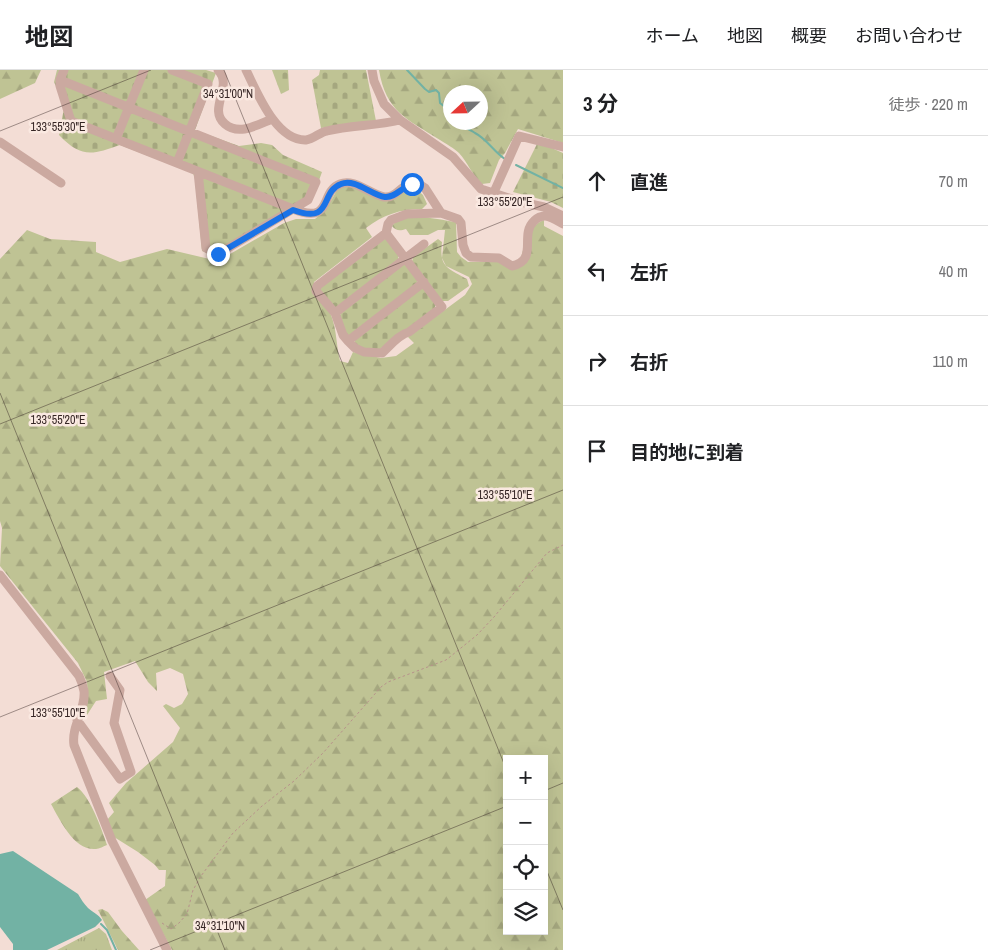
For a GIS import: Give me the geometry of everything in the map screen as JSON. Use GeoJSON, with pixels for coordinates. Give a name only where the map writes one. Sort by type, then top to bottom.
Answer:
{"type":"FeatureCollection","features":[{"type":"Feature","properties":{"kind":"street"},"geometry":{"type":"LineString","coordinates":[[64,70],[60,86],[71,121],[293,210],[310,215],[317,212],[322,208],[335,187],[342,183],[352,183],[385,197],[393,196],[404,186],[419,184],[425,188],[441,213]]}},
{"type":"Feature","properties":{"kind":"street"},"geometry":{"type":"LineString","coordinates":[[116,139],[144,70]]}},
{"type":"Feature","properties":{"kind":"street"},"geometry":{"type":"LineString","coordinates":[[172,70],[208,84],[177,163]]}},
{"type":"Feature","properties":{"kind":"street"},"geometry":{"type":"LineString","coordinates":[[218,70],[224,79],[224,87],[218,106],[219,115],[223,122],[237,130],[272,119]]}},
{"type":"Feature","properties":{"kind":"street"},"geometry":{"type":"LineString","coordinates":[[246,70],[272,119],[289,135],[299,140],[309,140],[325,131],[400,120]]}},
{"type":"Feature","properties":{"kind":"street"},"geometry":{"type":"LineString","coordinates":[[372,70],[374,81],[384,104],[400,120],[453,157],[481,188],[521,202],[544,207],[563,216]]}},
{"type":"Feature","properties":{"kind":"street"},"geometry":{"type":"LineString","coordinates":[[60,80],[316,182],[308,200],[218,254],[206,248],[198,172]]}},
{"type":"Feature","properties":{"kind":"street"},"geometry":{"type":"LineString","coordinates":[[494,192],[519,136],[563,147]]}},
{"type":"Feature","properties":{"kind":"street"},"geometry":{"type":"LineString","coordinates":[[0,142],[61,183]]}},
{"type":"Feature","properties":{"kind":"street"},"geometry":{"type":"LineString","coordinates":[[386,233],[442,307],[386,347],[382,353],[364,352],[355,348],[343,335],[335,313],[316,291],[317,286],[386,233],[391,220],[407,214],[441,213],[458,218],[462,223],[462,245],[466,253],[472,257],[499,258],[512,266],[519,265],[525,260],[528,228],[538,217],[545,216],[563,224]]}},
{"type":"Feature","properties":{"kind":"street"},"geometry":{"type":"LineString","coordinates":[[335,313],[424,244]]}},
{"type":"Feature","properties":{"kind":"street"},"geometry":{"type":"LineString","coordinates":[[348,341],[424,282]]}},
{"type":"Feature","properties":{"kind":"street"},"geometry":{"type":"LineString","coordinates":[[0,576],[78,676],[84,691],[84,700],[73,732],[74,745],[112,841],[167,950]]}},
{"type":"Feature","properties":{"kind":"street"},"geometry":{"type":"LineString","coordinates":[[77,720],[120,779],[131,772],[114,723],[120,690],[110,676]]}},
{"type":"Feature","properties":{"kind":"path"},"geometry":{"type":"LineString","coordinates":[[163,924],[171,929],[179,923],[187,914],[193,890],[201,876],[233,833],[262,806],[294,781],[323,753],[381,687],[388,682],[446,660],[494,617],[547,553],[563,545]]}},
{"type":"Feature","properties":{"kind":"green space"},"geometry":{"type":"Polygon","coordinates":[[[0,70],[41,70],[35,83],[0,99],[0,70]]]}},
{"type":"Feature","properties":{"kind":"green space"},"geometry":{"type":"Polygon","coordinates":[[[57,70],[206,70],[216,73],[195,130],[239,146],[261,143],[272,145],[283,155],[322,172],[312,200],[217,257],[202,251],[193,173],[120,145],[94,152],[81,151],[74,148],[59,135],[64,108],[63,101],[54,82],[57,70]]]}},
{"type":"Feature","properties":{"kind":"green space"},"geometry":{"type":"Polygon","coordinates":[[[272,70],[288,70],[289,90],[281,94],[272,70]]]}},
{"type":"Feature","properties":{"kind":"green space"},"geometry":{"type":"Polygon","coordinates":[[[320,70],[366,70],[376,121],[321,128],[312,80],[319,75],[320,70]]]}},
{"type":"Feature","properties":{"kind":"green space"},"geometry":{"type":"Polygon","coordinates":[[[379,70],[563,70],[563,143],[518,129],[499,160],[490,183],[482,184],[457,151],[408,120],[387,96],[379,70]]]}},
{"type":"Feature","properties":{"kind":"green space"},"geometry":{"type":"Polygon","coordinates":[[[538,142],[563,153],[563,208],[551,202],[513,192],[538,142]]]}},
{"type":"Feature","properties":{"kind":"green space"},"geometry":{"type":"Polygon","coordinates":[[[343,186],[350,186],[379,198],[414,187],[423,195],[427,204],[422,209],[406,210],[385,216],[372,223],[366,228],[372,237],[314,282],[314,293],[328,309],[333,321],[340,361],[348,363],[353,352],[381,358],[396,356],[414,343],[408,337],[465,295],[472,284],[469,277],[446,266],[442,258],[445,230],[438,230],[428,235],[410,235],[406,229],[398,230],[392,226],[397,221],[404,218],[421,217],[456,222],[457,252],[461,257],[468,262],[499,261],[518,268],[526,240],[538,223],[544,220],[544,226],[563,236],[563,950],[172,950],[145,900],[165,886],[166,870],[159,870],[138,852],[114,837],[107,820],[114,812],[109,803],[126,783],[173,742],[180,728],[163,706],[166,704],[174,708],[182,704],[188,694],[183,674],[170,668],[156,673],[157,691],[148,682],[135,661],[104,672],[107,699],[96,701],[87,715],[83,716],[88,701],[87,682],[78,663],[0,566],[2,528],[0,521],[0,259],[27,230],[50,239],[96,242],[96,252],[120,262],[167,249],[218,261],[284,223],[296,219],[315,219],[327,208],[337,190],[343,186]]]}},
{"type":"Feature","properties":{"kind":"green space"},"geometry":{"type":"Polygon","coordinates":[[[386,238],[399,254],[398,259],[338,307],[333,308],[318,291],[319,287],[386,238]]]}},
{"type":"Feature","properties":{"kind":"green space"},"geometry":{"type":"Polygon","coordinates":[[[438,239],[442,242],[443,262],[454,272],[467,279],[469,286],[448,301],[442,301],[412,262],[413,257],[438,239]]]}},
{"type":"Feature","properties":{"kind":"green space"},"geometry":{"type":"Polygon","coordinates":[[[403,264],[408,265],[418,279],[416,285],[350,336],[345,334],[339,317],[341,313],[403,264]]]}},
{"type":"Feature","properties":{"kind":"green space"},"geometry":{"type":"Polygon","coordinates":[[[419,289],[426,289],[436,302],[435,308],[380,349],[365,349],[355,345],[354,339],[419,289]]]}},
{"type":"Feature","properties":{"kind":"green space"},"geometry":{"type":"Polygon","coordinates":[[[77,787],[87,798],[99,822],[107,845],[96,849],[88,848],[74,840],[63,826],[51,804],[77,787]]]}},
{"type":"Feature","properties":{"kind":"green space"},"geometry":{"type":"Polygon","coordinates":[[[102,909],[108,912],[139,950],[118,950],[98,910],[102,909]]]}},
{"type":"Feature","properties":{"kind":"green space"},"geometry":{"type":"Polygon","coordinates":[[[99,928],[106,934],[112,950],[57,950],[99,928]]]}},
{"type":"Feature","properties":{"kind":"water"},"geometry":{"type":"Polygon","coordinates":[[[13,851],[78,894],[87,906],[102,920],[95,927],[47,950],[13,950],[13,944],[0,927],[0,854],[13,851]]]}},
{"type":"Feature","properties":{"kind":"waterway"},"geometry":{"type":"LineString","coordinates":[[407,70],[429,92],[436,90],[439,93],[440,103],[443,105]]}},
{"type":"Feature","properties":{"kind":"waterway"},"geometry":{"type":"LineString","coordinates":[[469,130],[483,139],[505,159]]}},
{"type":"Feature","properties":{"kind":"waterway"},"geometry":{"type":"LineString","coordinates":[[516,165],[563,188]]}},
{"type":"Feature","properties":{"kind":"waterway"},"geometry":{"type":"LineString","coordinates":[[101,924],[107,930],[116,950]]}},
{"type":"Feature","properties":{"kind":"route"},"geometry":{"type":"LineString","coordinates":[[218,254],[293,210],[310,215],[317,212],[322,208],[335,187],[342,183],[352,183],[385,197],[393,196],[404,186],[412,184]]}}]}
